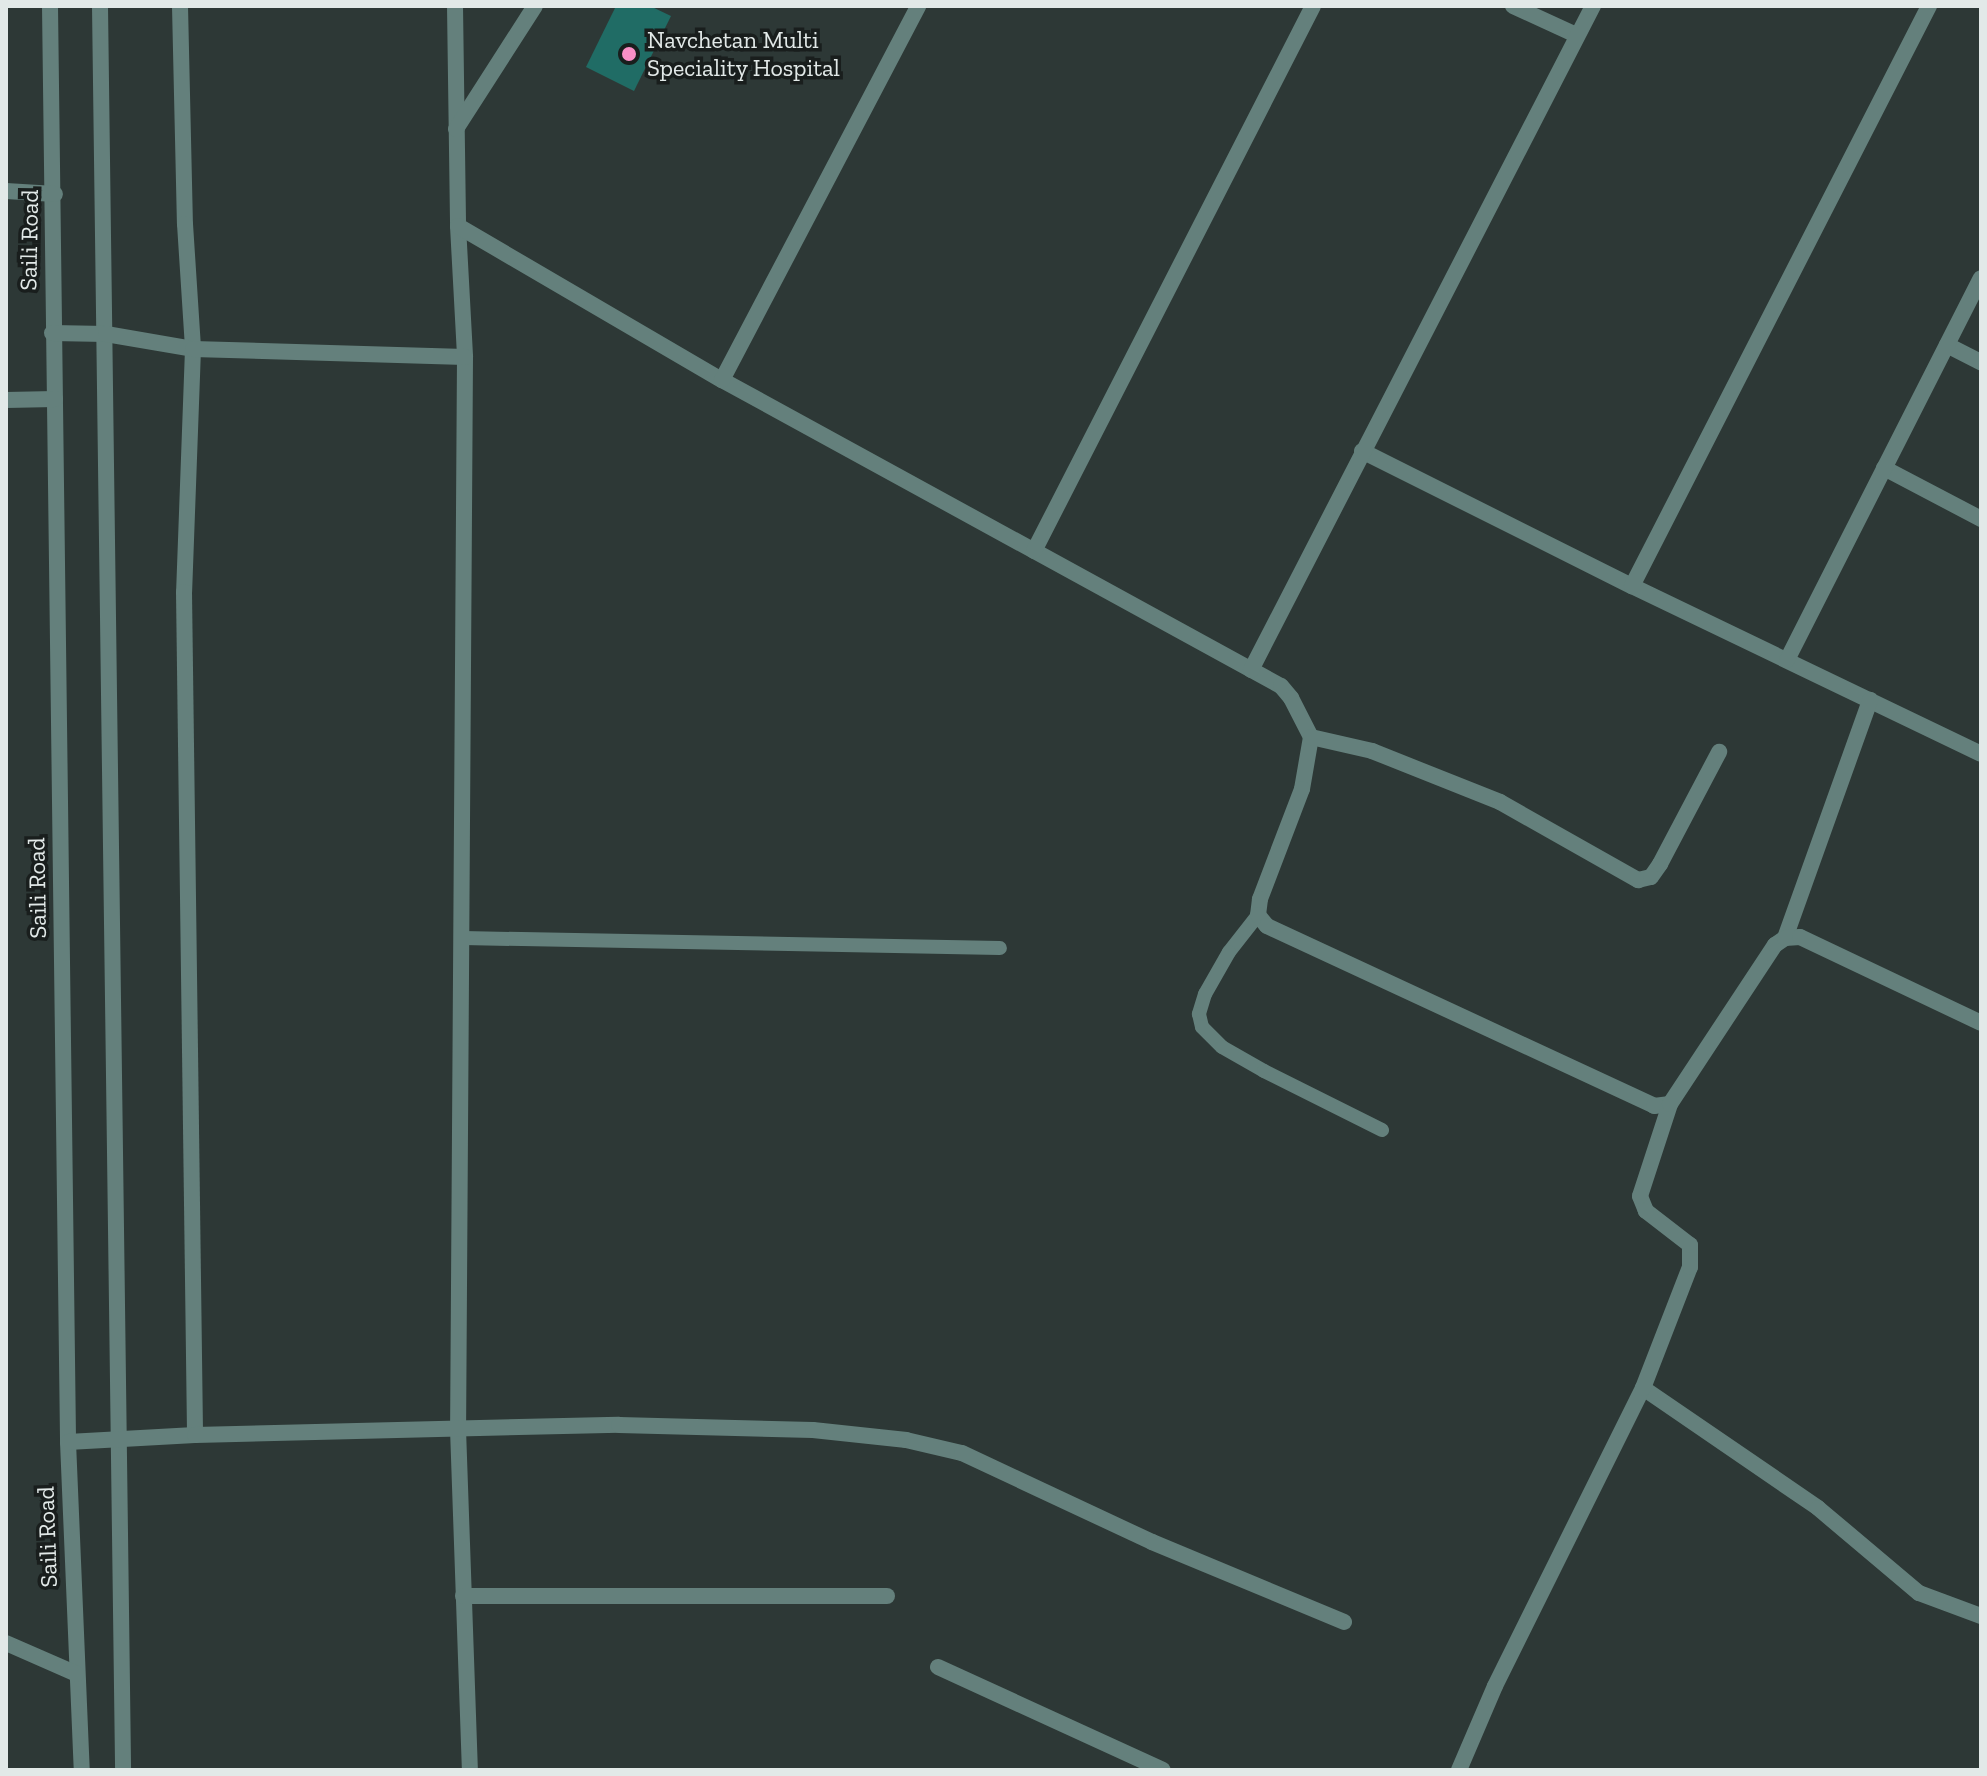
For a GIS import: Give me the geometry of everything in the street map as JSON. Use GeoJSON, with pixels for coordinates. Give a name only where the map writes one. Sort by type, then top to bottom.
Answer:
{"type":"FeatureCollection","features":[{"type":"Feature","properties":{"kind":"street","name":"Saili Road"},"geometry":{"type":"LineString","coordinates":[[50,6],[55,194],[52,333],[68,1442],[82,1770]]}},
{"type":"Feature","properties":{"kind":"street"},"geometry":{"type":"LineString","coordinates":[[100,6],[123,1770]]}},
{"type":"Feature","properties":{"kind":"street"},"geometry":{"type":"LineString","coordinates":[[180,6],[185,224],[193,349],[184,592],[195,1435]]}},
{"type":"Feature","properties":{"kind":"street"},"geometry":{"type":"LineString","coordinates":[[455,6],[455,129],[465,357],[458,1429],[470,1770]]}},
{"type":"Feature","properties":{"kind":"street"},"geometry":{"type":"LineString","coordinates":[[455,129],[535,6]]}},
{"type":"Feature","properties":{"kind":"street"},"geometry":{"type":"LineString","coordinates":[[722,380],[918,6]]}},
{"type":"Feature","properties":{"kind":"street"},"geometry":{"type":"LineString","coordinates":[[1034,551],[1313,6]]}},
{"type":"Feature","properties":{"kind":"street"},"geometry":{"type":"LineString","coordinates":[[1513,6],[1576,35]]}},
{"type":"Feature","properties":{"kind":"street"},"geometry":{"type":"LineString","coordinates":[[1251,670],[1593,6]]}},
{"type":"Feature","properties":{"kind":"street"},"geometry":{"type":"LineString","coordinates":[[1632,586],[1929,6]]}},
{"type":"Feature","properties":{"kind":"street"},"geometry":{"type":"LineString","coordinates":[[6,191],[55,194]]}},
{"type":"Feature","properties":{"kind":"street"},"geometry":{"type":"LineString","coordinates":[[458,226],[722,380],[1286,692],[1311,737],[1302,789],[1260,899],[1258,915],[1280,935],[1654,1106],[1670,1104]]}},
{"type":"Feature","properties":{"kind":"street"},"geometry":{"type":"LineString","coordinates":[[1787,660],[1981,278]]}},
{"type":"Feature","properties":{"kind":"street"},"geometry":{"type":"LineString","coordinates":[[52,333],[106,334],[193,349],[465,357]]}},
{"type":"Feature","properties":{"kind":"street"},"geometry":{"type":"LineString","coordinates":[[1947,345],[1981,362]]}},
{"type":"Feature","properties":{"kind":"street"},"geometry":{"type":"LineString","coordinates":[[6,400],[55,399]]}},
{"type":"Feature","properties":{"kind":"street"},"geometry":{"type":"LineString","coordinates":[[1362,451],[1632,586],[1981,754]]}},
{"type":"Feature","properties":{"kind":"street"},"geometry":{"type":"LineString","coordinates":[[1884,468],[1981,519]]}},
{"type":"Feature","properties":{"kind":"street"},"geometry":{"type":"LineString","coordinates":[[1785,938],[1870,700]]}},
{"type":"Feature","properties":{"kind":"street"},"geometry":{"type":"LineString","coordinates":[[1311,737],[1372,751],[1500,802],[1638,880],[1651,877],[1660,864],[1719,752]]}},
{"type":"Feature","properties":{"kind":"street"},"geometry":{"type":"LineString","coordinates":[[1459,1770],[1495,1686],[1643,1388],[1693,1254],[1690,1245],[1646,1211],[1640,1196],[1670,1104],[1775,945],[1785,938],[1800,937],[1981,1023]]}},
{"type":"Feature","properties":{"kind":"street"},"geometry":{"type":"LineString","coordinates":[[1643,1388],[1818,1508],[1919,1593],[1981,1616]]}},
{"type":"Feature","properties":{"kind":"street"},"geometry":{"type":"LineString","coordinates":[[68,1442],[195,1435],[619,1425],[813,1430],[906,1440],[962,1453],[1152,1542],[1344,1622]]}},
{"type":"Feature","properties":{"kind":"street"},"geometry":{"type":"LineString","coordinates":[[463,1596],[887,1596]]}},
{"type":"Feature","properties":{"kind":"street"},"geometry":{"type":"LineString","coordinates":[[6,1643],[77,1674]]}},
{"type":"Feature","properties":{"kind":"street"},"geometry":{"type":"LineString","coordinates":[[938,1667],[1163,1770]]}},
{"type":"Feature","properties":{"kind":"lane"},"geometry":{"type":"LineString","coordinates":[[1258,915],[1229,952],[1205,994],[1199,1014],[1202,1027],[1222,1047],[1382,1130]]}},
{"type":"Feature","properties":{"kind":"lane"},"geometry":{"type":"LineString","coordinates":[[463,938],[1000,948]]}},
{"type":"Feature","properties":{"kind":"building"},"geometry":{"type":"Polygon","coordinates":[[[616,6],[650,6],[671,16],[634,91],[586,67],[616,6]]]}},
{"type":"Feature","properties":{"kind":"place","name":"Navchetan Multi Speciality Hospital"},"geometry":{"type":"Point","coordinates":[629,54]}}]}
